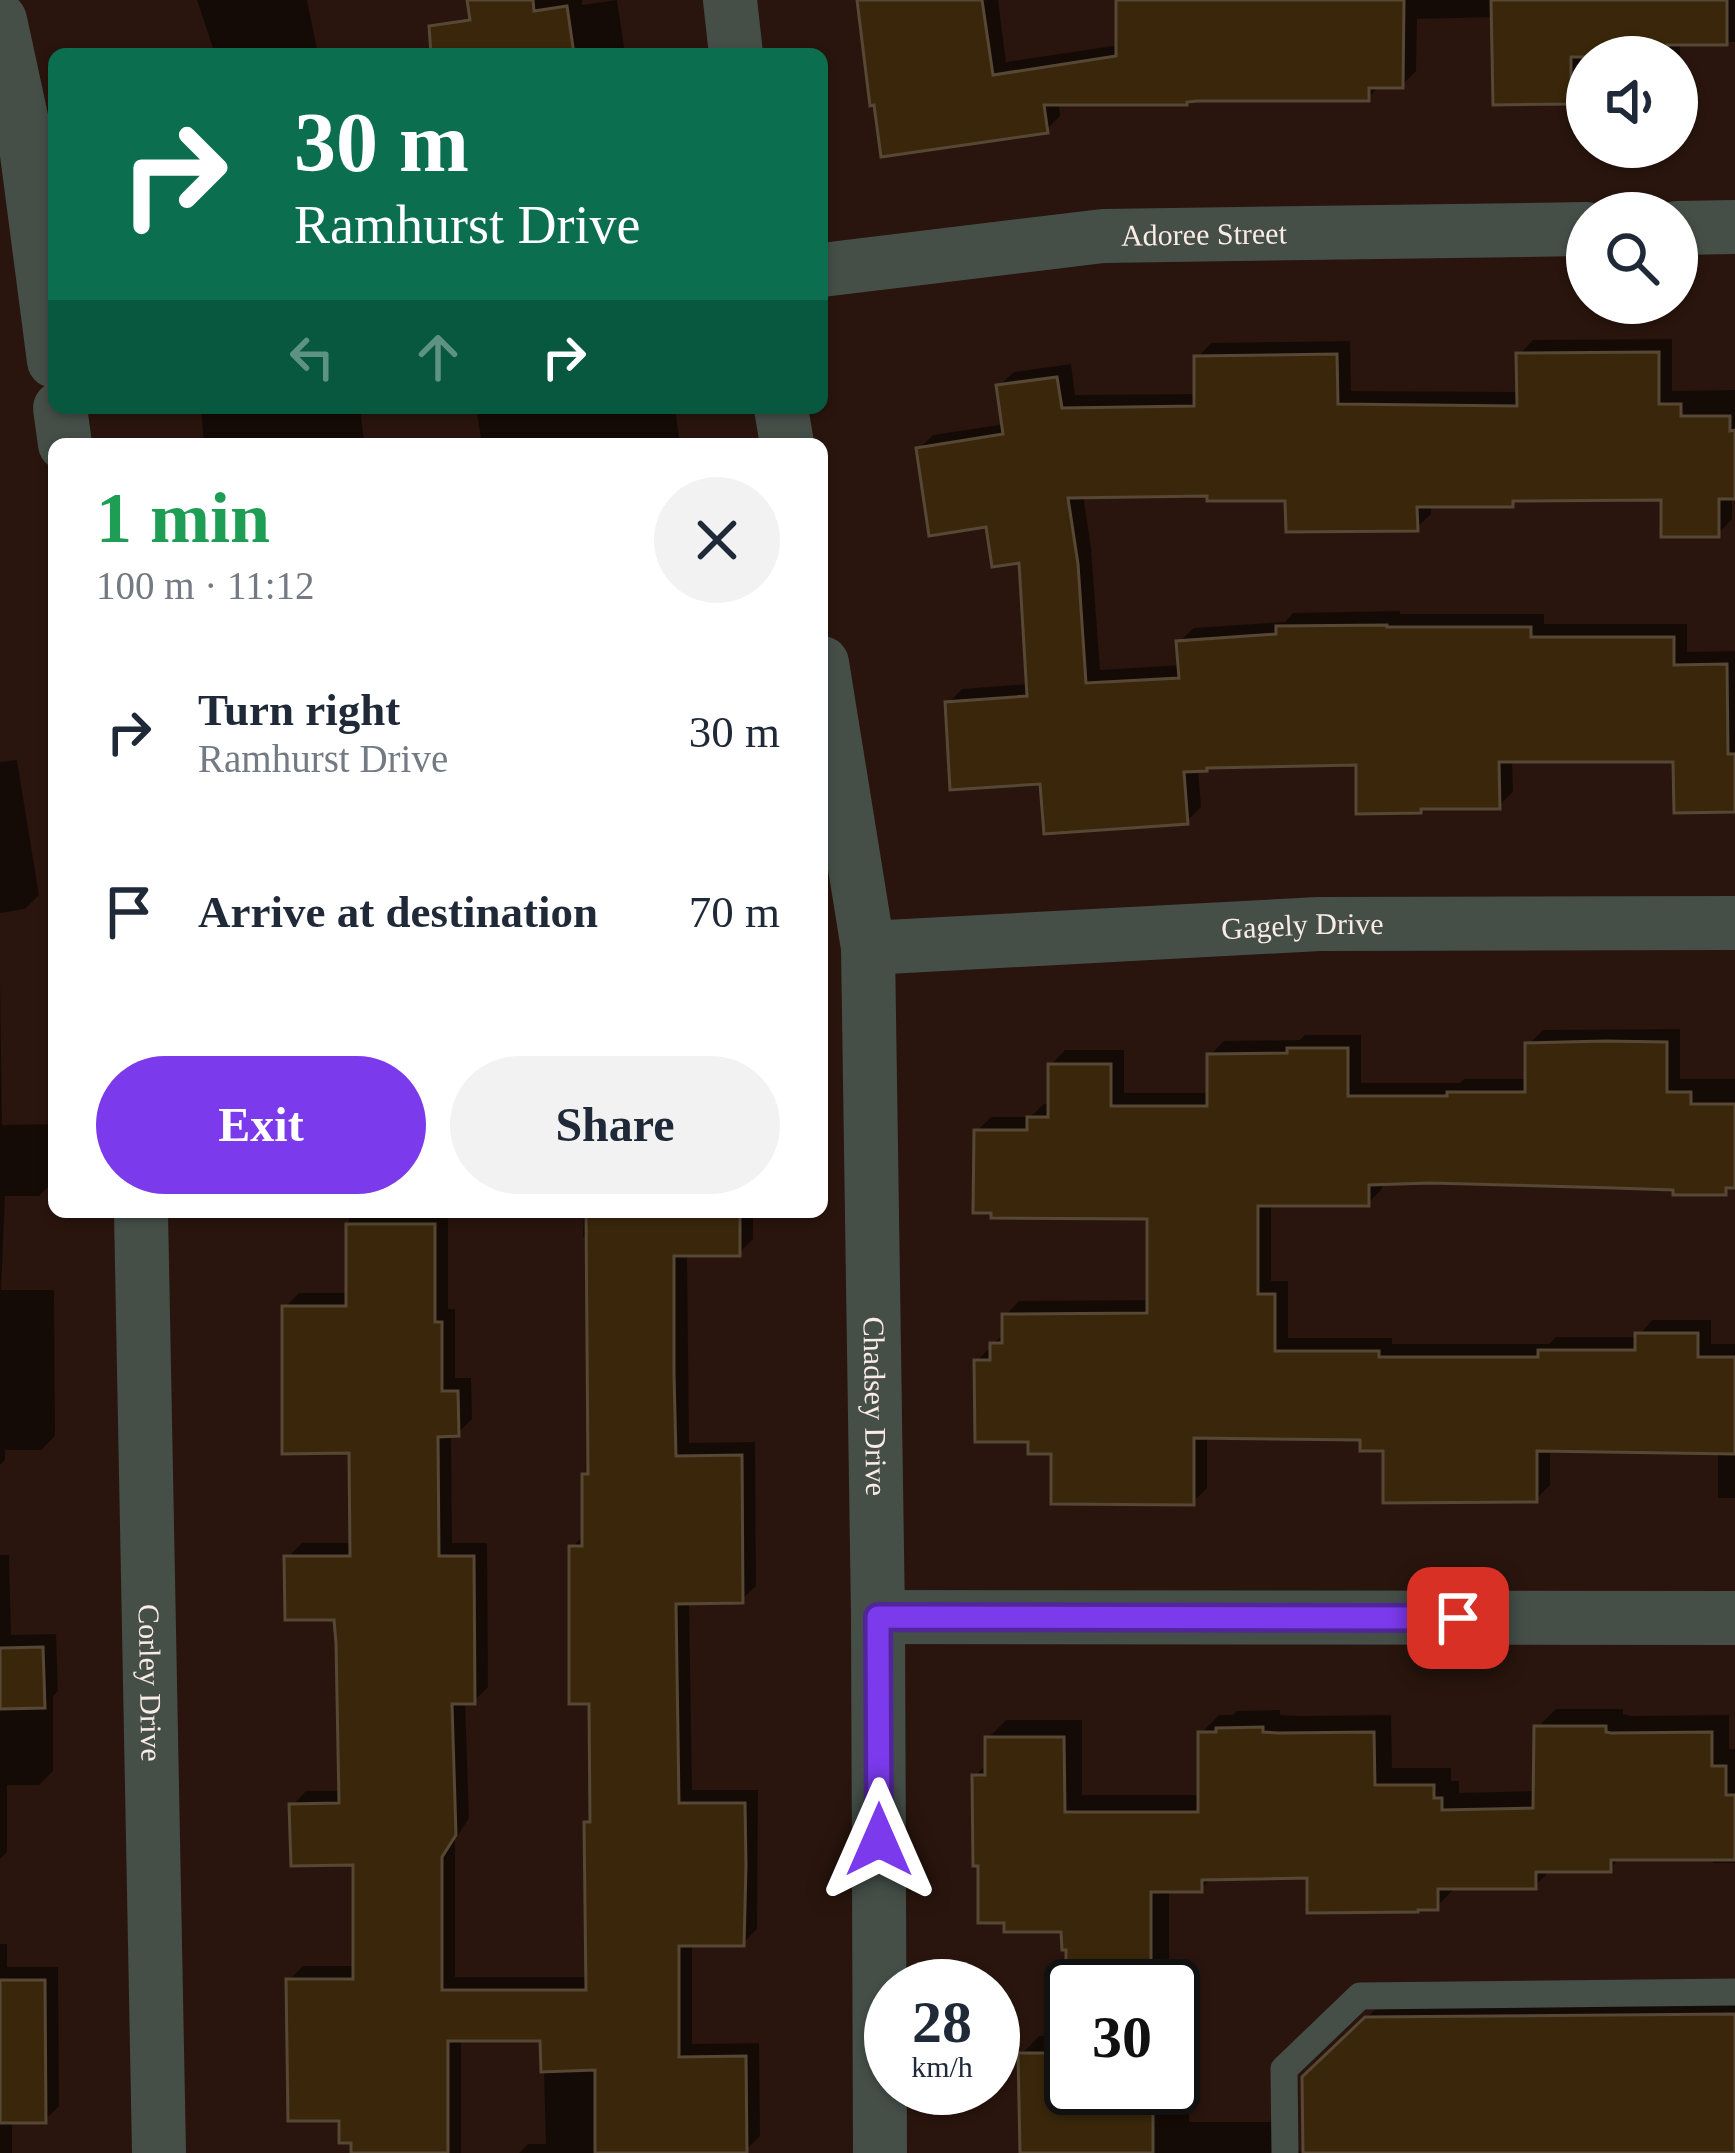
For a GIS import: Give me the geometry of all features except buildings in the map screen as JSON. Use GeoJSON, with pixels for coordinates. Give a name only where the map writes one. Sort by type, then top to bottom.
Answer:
{"type":"FeatureCollection","features":[{"type":"Feature","properties":{"kind":"street"},"geometry":{"type":"LineString","coordinates":[[730,0],[735,48]]}},
{"type":"Feature","properties":{"kind":"street"},"geometry":{"type":"LineString","coordinates":[[0,20],[24,130],[48,315]]}},
{"type":"Feature","properties":{"kind":"street"},"geometry":{"type":"LineString","coordinates":[[1698,228],[1735,227]]}},
{"type":"Feature","properties":{"kind":"street","name":"Adoree Street"},"geometry":{"type":"LineString","coordinates":[[828,270],[1103,236],[1566,229]]}},
{"type":"Feature","properties":{"kind":"street","name":"Chadsey Drive"},"geometry":{"type":"LineString","coordinates":[[828,700],[868,948],[880,2153]]}},
{"type":"Feature","properties":{"kind":"street","name":"Gagely Drive"},"geometry":{"type":"LineString","coordinates":[[868,948],[1319,924],[1735,922]]}},
{"type":"Feature","properties":{"kind":"street","name":"Corley Drive"},"geometry":{"type":"LineString","coordinates":[[141,1218],[159,2153]]}},
{"type":"Feature","properties":{"kind":"street"},"geometry":{"type":"LineString","coordinates":[[878,1617],[1735,1618]]}},
{"type":"Feature","properties":{"kind":"lane"},"geometry":{"type":"LineString","coordinates":[[1285,2153],[1284,2069],[1360,1996],[1735,1992]]}},
{"type":"Feature","properties":{"kind":"route"},"geometry":{"type":"LineString","coordinates":[[879,1840],[878,1617],[1458,1618]]}}]}
